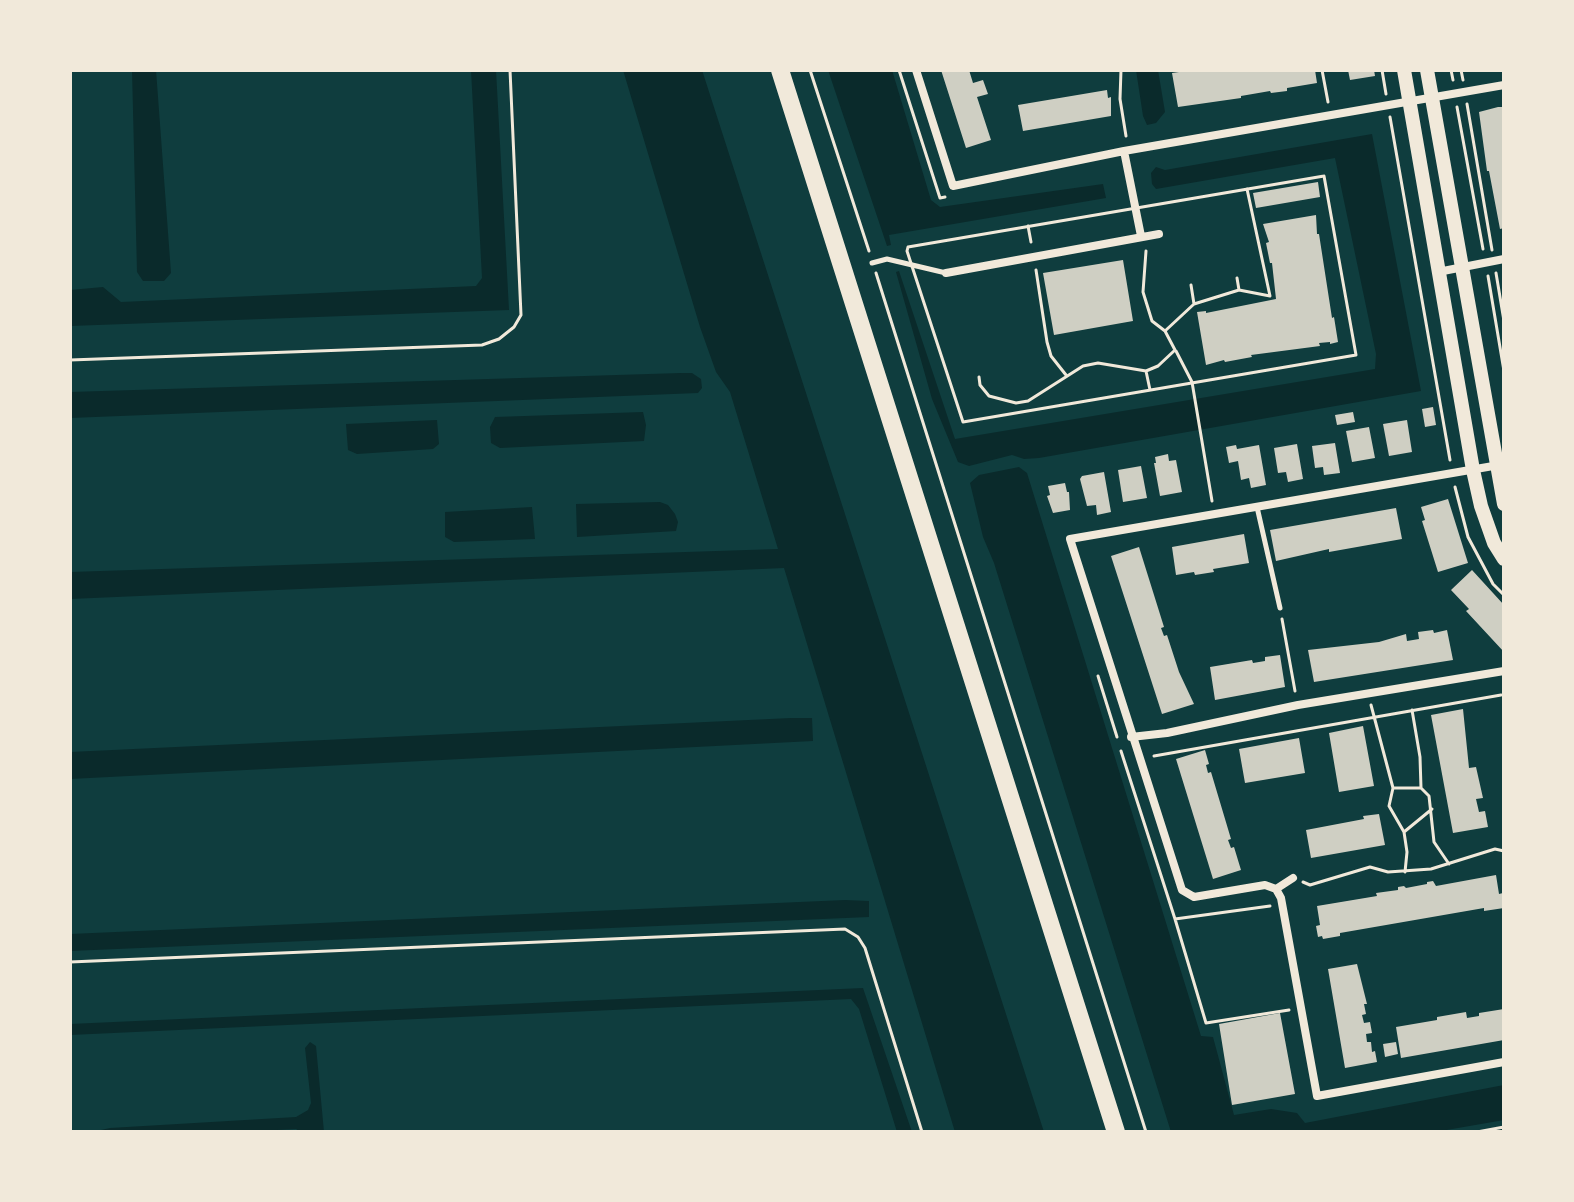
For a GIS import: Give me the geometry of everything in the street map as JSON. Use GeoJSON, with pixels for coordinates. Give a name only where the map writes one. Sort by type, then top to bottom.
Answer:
{"type":"FeatureCollection","features":[{"type":"Feature","properties":{"kind":"main road"},"geometry":{"type":"LineString","coordinates":[[780,70],[1116,1132]]}},
{"type":"Feature","properties":{"kind":"street"},"geometry":{"type":"LineString","coordinates":[[916,70],[954,191],[1124,151],[1504,85]]}},
{"type":"Feature","properties":{"kind":"street"},"geometry":{"type":"LineString","coordinates":[[1404,70],[1473,470],[1481,506],[1494,543],[1504,559]]}},
{"type":"Feature","properties":{"kind":"street"},"geometry":{"type":"LineString","coordinates":[[1427,70],[1500,465],[1504,504]]}},
{"type":"Feature","properties":{"kind":"street"},"geometry":{"type":"LineString","coordinates":[[1124,151],[1141,236]]}},
{"type":"Feature","properties":{"kind":"street"},"geometry":{"type":"LineString","coordinates":[[946,273],[960,274],[1006,266],[1034,256],[1159,234]]}},
{"type":"Feature","properties":{"kind":"street"},"geometry":{"type":"LineString","coordinates":[[1438,272],[1494,261]]}},
{"type":"Feature","properties":{"kind":"street"},"geometry":{"type":"LineString","coordinates":[[1500,465],[1070,539],[1182,890],[1194,897],[1265,885],[1276,889],[1281,898],[1317,1096],[1504,1062]]}},
{"type":"Feature","properties":{"kind":"street"},"geometry":{"type":"LineString","coordinates":[[1131,737],[1167,733],[1298,705],[1504,671]]}},
{"type":"Feature","properties":{"kind":"street"},"geometry":{"type":"LineString","coordinates":[[1276,889],[1293,878]]}},
{"type":"Feature","properties":{"kind":"lane"},"geometry":{"type":"LineString","coordinates":[[872,263],[887,259],[946,273]]}},
{"type":"Feature","properties":{"kind":"lane"},"geometry":{"type":"LineString","coordinates":[[1257,506],[1280,608]]}},
{"type":"Feature","properties":{"kind":"path"},"geometry":{"type":"LineString","coordinates":[[70,360],[482,345],[499,339],[514,327],[521,315],[510,70]]}},
{"type":"Feature","properties":{"kind":"path"},"geometry":{"type":"LineString","coordinates":[[810,70],[1146,1132]]}},
{"type":"Feature","properties":{"kind":"path"},"geometry":{"type":"LineString","coordinates":[[899,70],[940,198],[954,191]]}},
{"type":"Feature","properties":{"kind":"path"},"geometry":{"type":"LineString","coordinates":[[1121,70],[1120,99],[1127,132],[1124,151]]}},
{"type":"Feature","properties":{"kind":"path"},"geometry":{"type":"LineString","coordinates":[[1322,70],[1330,114]]}},
{"type":"Feature","properties":{"kind":"path"},"geometry":{"type":"LineString","coordinates":[[1451,70],[1494,261],[1504,371]]}},
{"type":"Feature","properties":{"kind":"path"},"geometry":{"type":"LineString","coordinates":[[1461,70],[1504,321]]}},
{"type":"Feature","properties":{"kind":"path"},"geometry":{"type":"LineString","coordinates":[[1390,119],[1436,376]]}},
{"type":"Feature","properties":{"kind":"path"},"geometry":{"type":"LineString","coordinates":[[1324,176],[1356,355],[963,422],[911,265],[908,247],[1135,207],[1324,176]]}},
{"type":"Feature","properties":{"kind":"path"},"geometry":{"type":"LineString","coordinates":[[1165,331],[1194,304],[1239,290],[1270,296],[1247,189]]}},
{"type":"Feature","properties":{"kind":"path"},"geometry":{"type":"LineString","coordinates":[[1028,226],[1047,342],[1051,356],[1066,375]]}},
{"type":"Feature","properties":{"kind":"path"},"geometry":{"type":"LineString","coordinates":[[1141,236],[1146,247],[1143,292],[1152,321],[1165,331],[1192,382],[1214,513]]}},
{"type":"Feature","properties":{"kind":"path"},"geometry":{"type":"LineString","coordinates":[[1237,278],[1239,290]]}},
{"type":"Feature","properties":{"kind":"path"},"geometry":{"type":"LineString","coordinates":[[1191,285],[1194,304]]}},
{"type":"Feature","properties":{"kind":"path"},"geometry":{"type":"LineString","coordinates":[[979,377],[980,385],[989,396],[1016,403],[1028,401],[1083,366],[1098,363],[1146,371],[1158,366],[1175,350]]}},
{"type":"Feature","properties":{"kind":"path"},"geometry":{"type":"LineString","coordinates":[[1146,371],[1150,390]]}},
{"type":"Feature","properties":{"kind":"path"},"geometry":{"type":"LineString","coordinates":[[1015,414],[1016,403]]}},
{"type":"Feature","properties":{"kind":"path"},"geometry":{"type":"LineString","coordinates":[[1280,608],[1298,705]]}},
{"type":"Feature","properties":{"kind":"path"},"geometry":{"type":"LineString","coordinates":[[1369,693],[1393,788],[1389,806],[1404,832],[1407,852],[1405,872]]}},
{"type":"Feature","properties":{"kind":"path"},"geometry":{"type":"LineString","coordinates":[[1139,759],[1501,695]]}},
{"type":"Feature","properties":{"kind":"path"},"geometry":{"type":"LineString","coordinates":[[1412,710],[1420,757],[1421,788],[1429,796],[1434,842],[1449,864]]}},
{"type":"Feature","properties":{"kind":"path"},"geometry":{"type":"LineString","coordinates":[[1393,788],[1421,788]]}},
{"type":"Feature","properties":{"kind":"path"},"geometry":{"type":"LineString","coordinates":[[1404,832],[1432,809]]}},
{"type":"Feature","properties":{"kind":"path"},"geometry":{"type":"LineString","coordinates":[[1293,878],[1310,885],[1370,867],[1388,872],[1405,872],[1449,864],[1495,849],[1504,851]]}},
{"type":"Feature","properties":{"kind":"path"},"geometry":{"type":"LineString","coordinates":[[1175,919],[1206,1023],[1301,1009]]}},
{"type":"Feature","properties":{"kind":"path"},"geometry":{"type":"LineString","coordinates":[[70,962],[845,929],[858,937],[865,948],[922,1132]]}},
{"type":"Feature","properties":{"kind":"path"},"geometry":{"type":"LineString","coordinates":[[1477,1132],[1504,1127]]}},
{"type":"Feature","properties":{"kind":"water"},"geometry":{"type":"Polygon","coordinates":[[[132,70],[156,70],[171,273],[164,281],[143,281],[137,272],[132,70]]]}},
{"type":"Feature","properties":{"kind":"water"},"geometry":{"type":"Polygon","coordinates":[[[471,70],[496,70],[509,310],[70,326],[70,290],[103,287],[121,302],[476,286],[482,278],[471,70]]]}},
{"type":"Feature","properties":{"kind":"water"},"geometry":{"type":"Polygon","coordinates":[[[623,70],[702,70],[1044,1132],[955,1132],[784,568],[70,599],[70,572],[778,549],[730,392],[716,372],[700,327],[623,70]]]}},
{"type":"Feature","properties":{"kind":"water"},"geometry":{"type":"Polygon","coordinates":[[[828,70],[892,70],[931,200],[940,207],[1103,184],[1106,198],[889,235],[891,245],[887,246],[828,70]]]}},
{"type":"Feature","properties":{"kind":"water"},"geometry":{"type":"Polygon","coordinates":[[[1136,70],[1158,70],[1165,112],[1156,123],[1147,125],[1143,116],[1136,70]]]}},
{"type":"Feature","properties":{"kind":"water"},"geometry":{"type":"Polygon","coordinates":[[[1372,134],[1421,391],[1039,458],[1024,459],[1012,455],[969,466],[958,462],[932,399],[896,272],[899,271],[955,439],[1375,369],[1376,354],[1335,158],[1156,189],[1151,173],[1156,167],[1165,170],[1372,134]]]}},
{"type":"Feature","properties":{"kind":"water"},"geometry":{"type":"Polygon","coordinates":[[[692,373],[701,379],[702,388],[698,393],[70,418],[70,392],[692,373]]]}},
{"type":"Feature","properties":{"kind":"water"},"geometry":{"type":"Polygon","coordinates":[[[643,412],[646,425],[644,441],[500,448],[491,443],[490,427],[495,417],[643,412]]]}},
{"type":"Feature","properties":{"kind":"water"},"geometry":{"type":"Polygon","coordinates":[[[437,420],[439,444],[433,449],[357,454],[348,450],[346,424],[437,420]]]}},
{"type":"Feature","properties":{"kind":"water"},"geometry":{"type":"Polygon","coordinates":[[[1019,467],[1027,473],[1201,1036],[1213,1037],[1234,1115],[1271,1109],[1297,1113],[1305,1123],[1504,1085],[1504,1120],[1435,1132],[1171,1132],[994,563],[983,537],[970,483],[979,475],[1019,467]]]}},
{"type":"Feature","properties":{"kind":"water"},"geometry":{"type":"Polygon","coordinates":[[[660,502],[668,505],[675,514],[678,522],[676,531],[577,537],[576,504],[660,502]]]}},
{"type":"Feature","properties":{"kind":"water"},"geometry":{"type":"Polygon","coordinates":[[[532,507],[535,539],[454,542],[445,537],[445,512],[532,507]]]}},
{"type":"Feature","properties":{"kind":"water"},"geometry":{"type":"Polygon","coordinates":[[[812,718],[813,741],[70,779],[70,752],[812,718]]]}},
{"type":"Feature","properties":{"kind":"water"},"geometry":{"type":"Polygon","coordinates":[[[869,901],[869,917],[70,951],[70,934],[869,901]]]}},
{"type":"Feature","properties":{"kind":"water"},"geometry":{"type":"Polygon","coordinates":[[[863,988],[912,1132],[897,1132],[859,1009],[851,999],[70,1035],[70,1024],[863,988]]]}},
{"type":"Feature","properties":{"kind":"water"},"geometry":{"type":"Polygon","coordinates":[[[310,1042],[316,1046],[324,1132],[301,1132],[296,1129],[92,1132],[110,1128],[296,1117],[308,1110],[311,1103],[305,1048],[310,1042]]]}},
{"type":"Feature","properties":{"kind":"building"},"geometry":{"type":"Polygon","coordinates":[[[941,70],[969,70],[973,83],[983,80],[988,94],[977,97],[991,140],[966,148],[941,70]]]}},
{"type":"Feature","properties":{"kind":"building"},"geometry":{"type":"Polygon","coordinates":[[[1193,70],[1315,70],[1317,83],[1287,88],[1287,91],[1270,91],[1178,107],[1172,73],[1193,70]]]}},
{"type":"Feature","properties":{"kind":"building"},"geometry":{"type":"Polygon","coordinates":[[[1348,70],[1374,70],[1375,76],[1350,80],[1348,70]]]}},
{"type":"Feature","properties":{"kind":"building"},"geometry":{"type":"Polygon","coordinates":[[[1107,90],[1108,98],[1111,97],[1111,116],[1023,131],[1018,105],[1107,90]]]}},
{"type":"Feature","properties":{"kind":"building"},"geometry":{"type":"Polygon","coordinates":[[[1504,107],[1504,228],[1500,229],[1487,171],[1479,112],[1504,107]]]}},
{"type":"Feature","properties":{"kind":"building"},"geometry":{"type":"Polygon","coordinates":[[[1318,182],[1320,197],[1256,208],[1253,193],[1318,182]]]}},
{"type":"Feature","properties":{"kind":"building"},"geometry":{"type":"Polygon","coordinates":[[[1316,215],[1338,342],[1206,365],[1197,312],[1206,313],[1276,299],[1266,243],[1269,242],[1263,224],[1316,215]]]}},
{"type":"Feature","properties":{"kind":"building"},"geometry":{"type":"Polygon","coordinates":[[[1123,260],[1133,321],[1054,335],[1043,273],[1123,260]]]}},
{"type":"Feature","properties":{"kind":"building"},"geometry":{"type":"Polygon","coordinates":[[[1433,407],[1436,425],[1425,427],[1422,409],[1433,407]]]}},
{"type":"Feature","properties":{"kind":"building"},"geometry":{"type":"Polygon","coordinates":[[[1353,412],[1355,422],[1337,425],[1335,415],[1353,412]]]}},
{"type":"Feature","properties":{"kind":"building"},"geometry":{"type":"Polygon","coordinates":[[[1407,420],[1412,452],[1389,456],[1383,424],[1407,420]]]}},
{"type":"Feature","properties":{"kind":"building"},"geometry":{"type":"Polygon","coordinates":[[[1369,427],[1375,458],[1352,462],[1346,431],[1369,427]]]}},
{"type":"Feature","properties":{"kind":"building"},"geometry":{"type":"Polygon","coordinates":[[[1335,443],[1340,473],[1324,475],[1323,467],[1315,468],[1312,446],[1335,443]]]}},
{"type":"Feature","properties":{"kind":"building"},"geometry":{"type":"Polygon","coordinates":[[[1297,444],[1303,479],[1288,482],[1286,472],[1278,473],[1274,448],[1297,444]]]}},
{"type":"Feature","properties":{"kind":"building"},"geometry":{"type":"Polygon","coordinates":[[[1236,445],[1237,449],[1259,445],[1266,485],[1251,488],[1249,478],[1241,480],[1238,461],[1229,463],[1226,447],[1236,445]]]}},
{"type":"Feature","properties":{"kind":"building"},"geometry":{"type":"Polygon","coordinates":[[[1168,454],[1169,461],[1176,460],[1182,492],[1160,496],[1155,457],[1168,454]]]}},
{"type":"Feature","properties":{"kind":"building"},"geometry":{"type":"Polygon","coordinates":[[[1141,466],[1147,498],[1123,502],[1118,470],[1141,466]]]}},
{"type":"Feature","properties":{"kind":"building"},"geometry":{"type":"Polygon","coordinates":[[[1104,472],[1111,512],[1097,515],[1096,505],[1087,506],[1080,479],[1104,472]]]}},
{"type":"Feature","properties":{"kind":"building"},"geometry":{"type":"Polygon","coordinates":[[[1065,483],[1070,510],[1053,513],[1047,496],[1050,495],[1048,486],[1065,483]]]}},
{"type":"Feature","properties":{"kind":"building"},"geometry":{"type":"Polygon","coordinates":[[[1448,499],[1468,563],[1438,572],[1422,521],[1425,520],[1421,507],[1448,499]]]}},
{"type":"Feature","properties":{"kind":"building"},"geometry":{"type":"Polygon","coordinates":[[[1396,508],[1402,539],[1329,552],[1329,549],[1276,561],[1270,530],[1396,508]]]}},
{"type":"Feature","properties":{"kind":"building"},"geometry":{"type":"Polygon","coordinates":[[[1244,534],[1249,563],[1213,569],[1214,572],[1176,575],[1172,547],[1244,534]]]}},
{"type":"Feature","properties":{"kind":"building"},"geometry":{"type":"Polygon","coordinates":[[[1139,547],[1164,627],[1161,628],[1164,636],[1167,635],[1194,704],[1162,714],[1111,556],[1139,547]]]}},
{"type":"Feature","properties":{"kind":"building"},"geometry":{"type":"Polygon","coordinates":[[[1472,570],[1504,605],[1504,652],[1451,590],[1472,570]]]}},
{"type":"Feature","properties":{"kind":"building"},"geometry":{"type":"Polygon","coordinates":[[[1433,630],[1434,633],[1447,630],[1453,660],[1314,682],[1308,650],[1379,642],[1406,634],[1407,641],[1419,639],[1418,632],[1433,630]]]}},
{"type":"Feature","properties":{"kind":"building"},"geometry":{"type":"Polygon","coordinates":[[[1280,655],[1285,687],[1215,700],[1210,667],[1252,660],[1253,663],[1265,661],[1265,657],[1280,655]]]}},
{"type":"Feature","properties":{"kind":"building"},"geometry":{"type":"Polygon","coordinates":[[[1463,709],[1469,768],[1476,767],[1483,798],[1476,799],[1479,812],[1485,811],[1488,827],[1453,833],[1431,715],[1463,709]]]}},
{"type":"Feature","properties":{"kind":"building"},"geometry":{"type":"Polygon","coordinates":[[[1363,726],[1374,786],[1339,792],[1329,733],[1363,726]]]}},
{"type":"Feature","properties":{"kind":"building"},"geometry":{"type":"Polygon","coordinates":[[[1299,738],[1305,773],[1245,783],[1239,749],[1299,738]]]}},
{"type":"Feature","properties":{"kind":"building"},"geometry":{"type":"Polygon","coordinates":[[[1205,750],[1208,773],[1211,772],[1231,839],[1228,840],[1231,848],[1234,847],[1241,870],[1213,879],[1176,759],[1205,750]]]}},
{"type":"Feature","properties":{"kind":"building"},"geometry":{"type":"Polygon","coordinates":[[[1379,814],[1385,845],[1311,858],[1306,830],[1379,814]]]}},
{"type":"Feature","properties":{"kind":"building"},"geometry":{"type":"Polygon","coordinates":[[[1496,875],[1499,894],[1503,893],[1504,908],[1484,911],[1484,908],[1340,933],[1340,936],[1323,939],[1322,936],[1318,937],[1317,906],[1377,896],[1376,893],[1398,890],[1398,887],[1433,881],[1436,886],[1496,875]]]}},
{"type":"Feature","properties":{"kind":"building"},"geometry":{"type":"Polygon","coordinates":[[[1357,964],[1367,1004],[1364,1004],[1366,1014],[1362,1015],[1364,1023],[1370,1022],[1372,1033],[1366,1034],[1367,1042],[1371,1042],[1377,1062],[1345,1068],[1328,969],[1357,964]]]}},
{"type":"Feature","properties":{"kind":"building"},"geometry":{"type":"Polygon","coordinates":[[[1504,1009],[1504,1040],[1401,1058],[1396,1027],[1466,1012],[1467,1018],[1504,1009]]]}},
{"type":"Feature","properties":{"kind":"building"},"geometry":{"type":"Polygon","coordinates":[[[1280,1013],[1295,1094],[1232,1105],[1219,1024],[1280,1013]]]}},
{"type":"Feature","properties":{"kind":"building"},"geometry":{"type":"Polygon","coordinates":[[[1396,1042],[1398,1054],[1385,1057],[1383,1044],[1396,1042]]]}}]}
